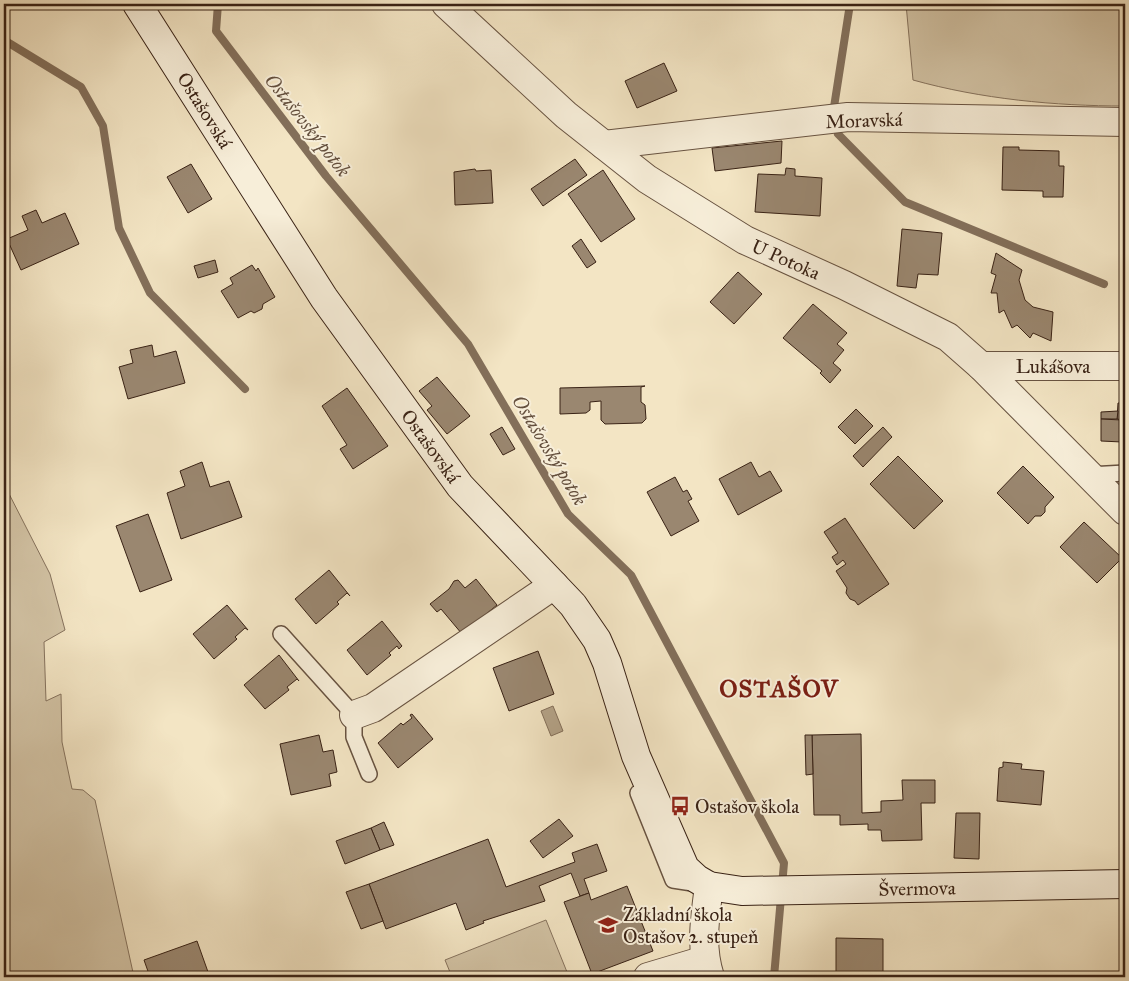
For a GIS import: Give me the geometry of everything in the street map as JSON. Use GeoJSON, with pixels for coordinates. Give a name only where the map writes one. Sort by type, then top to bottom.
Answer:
{"type":"FeatureCollection","features":[{"type":"Feature","properties":{"kind":"street","name":"Ostašovská"},"geometry":{"type":"LineString","coordinates":[[137,4],[324,298],[460,486],[573,605],[597,640],[607,663],[636,756],[685,868],[697,879],[709,886]]}},
{"type":"Feature","properties":{"kind":"street","name":"U Potoka"},"geometry":{"type":"LineString","coordinates":[[446,4],[566,115],[647,179],[745,240],[844,285],[948,337],[981,366],[1125,511]]}},
{"type":"Feature","properties":{"kind":"street","name":"Moravská"},"geometry":{"type":"LineString","coordinates":[[604,145],[848,117],[1125,122]]}},
{"type":"Feature","properties":{"kind":"street","name":"Lukášova"},"geometry":{"type":"LineString","coordinates":[[981,366],[1125,366]]}},
{"type":"Feature","properties":{"kind":"street"},"geometry":{"type":"LineString","coordinates":[[354,715],[373,708],[554,585]]}},
{"type":"Feature","properties":{"kind":"street","name":"Švermova"},"geometry":{"type":"LineString","coordinates":[[709,886],[742,891],[1125,884]]}},
{"type":"Feature","properties":{"kind":"street"},"geometry":{"type":"LineString","coordinates":[[648,977],[707,968],[703,934],[709,886]]}},
{"type":"Feature","properties":{"kind":"lane"},"geometry":{"type":"LineString","coordinates":[[1089,475],[1125,473]]}},
{"type":"Feature","properties":{"kind":"lane"},"geometry":{"type":"LineString","coordinates":[[281,634],[354,715],[354,736],[369,774]]}},
{"type":"Feature","properties":{"kind":"lane"},"geometry":{"type":"LineString","coordinates":[[636,756],[636,789],[674,880],[709,886]]}},
{"type":"Feature","properties":{"kind":"shaded area"},"geometry":{"type":"Polygon","coordinates":[[[906,4],[1125,4],[1125,106],[1072,105],[992,97],[913,80],[906,4]]]}},
{"type":"Feature","properties":{"kind":"shaded area"},"geometry":{"type":"Polygon","coordinates":[[[4,484],[50,574],[65,630],[44,642],[46,701],[61,694],[62,742],[72,789],[83,790],[95,800],[134,977],[4,977],[4,484]]]}},
{"type":"Feature","properties":{"kind":"shaded area"},"geometry":{"type":"Polygon","coordinates":[[[553,706],[563,731],[551,736],[541,711],[553,706]]]}},
{"type":"Feature","properties":{"kind":"shaded area"},"geometry":{"type":"Polygon","coordinates":[[[546,920],[569,977],[452,977],[445,960],[546,920]]]}},
{"type":"Feature","properties":{"kind":"building"},"geometry":{"type":"Polygon","coordinates":[[[307,4],[332,4],[332,5],[308,8],[307,4]]]}},
{"type":"Feature","properties":{"kind":"building"},"geometry":{"type":"Polygon","coordinates":[[[664,63],[677,91],[637,108],[625,81],[664,63]]]}},
{"type":"Feature","properties":{"kind":"building"},"geometry":{"type":"Polygon","coordinates":[[[782,141],[781,163],[715,171],[712,148],[782,141]]]}},
{"type":"Feature","properties":{"kind":"building"},"geometry":{"type":"Polygon","coordinates":[[[1003,147],[1019,147],[1019,150],[1059,151],[1059,166],[1064,166],[1063,197],[1043,197],[1043,191],[1002,190],[1003,147]]]}},
{"type":"Feature","properties":{"kind":"building"},"geometry":{"type":"Polygon","coordinates":[[[575,159],[587,175],[543,206],[531,189],[575,159]]]}},
{"type":"Feature","properties":{"kind":"building"},"geometry":{"type":"Polygon","coordinates":[[[191,164],[212,199],[188,213],[167,177],[191,164]]]}},
{"type":"Feature","properties":{"kind":"building"},"geometry":{"type":"Polygon","coordinates":[[[786,168],[795,169],[795,176],[822,178],[820,216],[755,212],[758,174],[785,175],[786,168]]]}},
{"type":"Feature","properties":{"kind":"building"},"geometry":{"type":"Polygon","coordinates":[[[475,169],[476,171],[491,170],[493,203],[455,205],[454,172],[475,169]]]}},
{"type":"Feature","properties":{"kind":"building"},"geometry":{"type":"Polygon","coordinates":[[[603,170],[635,219],[601,242],[568,194],[603,170]]]}},
{"type":"Feature","properties":{"kind":"building"},"geometry":{"type":"Polygon","coordinates":[[[36,210],[42,223],[65,213],[79,244],[21,270],[7,239],[28,230],[22,216],[36,210]]]}},
{"type":"Feature","properties":{"kind":"building"},"geometry":{"type":"Polygon","coordinates":[[[902,229],[942,233],[938,275],[918,274],[916,288],[897,286],[902,229]]]}},
{"type":"Feature","properties":{"kind":"building"},"geometry":{"type":"Polygon","coordinates":[[[581,239],[596,262],[587,268],[572,246],[581,239]]]}},
{"type":"Feature","properties":{"kind":"building"},"geometry":{"type":"Polygon","coordinates":[[[996,253],[1022,270],[1019,280],[1025,300],[1033,307],[1053,312],[1051,341],[1033,333],[1030,338],[1017,325],[1012,328],[1004,310],[999,313],[997,293],[991,293],[996,275],[991,273],[996,253]]]}},
{"type":"Feature","properties":{"kind":"building"},"geometry":{"type":"Polygon","coordinates":[[[215,260],[218,272],[198,278],[194,266],[215,260]]]}},
{"type":"Feature","properties":{"kind":"building"},"geometry":{"type":"Polygon","coordinates":[[[252,265],[256,271],[258,268],[275,297],[263,304],[262,309],[254,313],[251,311],[238,318],[221,291],[233,284],[230,278],[252,265]]]}},
{"type":"Feature","properties":{"kind":"building"},"geometry":{"type":"Polygon","coordinates":[[[738,272],[762,294],[734,324],[710,302],[738,272]]]}},
{"type":"Feature","properties":{"kind":"building"},"geometry":{"type":"Polygon","coordinates":[[[813,304],[847,333],[837,344],[844,350],[833,363],[841,370],[830,383],[820,373],[822,371],[783,338],[813,304]]]}},
{"type":"Feature","properties":{"kind":"building"},"geometry":{"type":"Polygon","coordinates":[[[152,345],[154,357],[176,351],[185,383],[128,399],[119,367],[133,363],[130,350],[152,345]]]}},
{"type":"Feature","properties":{"kind":"building"},"geometry":{"type":"Polygon","coordinates":[[[437,377],[470,416],[447,434],[427,410],[432,406],[419,391],[437,377]]]}},
{"type":"Feature","properties":{"kind":"building"},"geometry":{"type":"Polygon","coordinates":[[[645,386],[641,387],[641,402],[645,405],[646,419],[642,423],[605,424],[601,420],[601,401],[590,402],[590,410],[586,413],[560,414],[560,388],[645,386]]]}},
{"type":"Feature","properties":{"kind":"building"},"geometry":{"type":"Polygon","coordinates":[[[347,388],[388,446],[353,469],[340,449],[347,445],[322,406],[347,388]]]}},
{"type":"Feature","properties":{"kind":"building"},"geometry":{"type":"Polygon","coordinates":[[[1123,395],[1125,395],[1125,437],[1121,437],[1123,395]]]}},
{"type":"Feature","properties":{"kind":"building"},"geometry":{"type":"Polygon","coordinates":[[[1118,403],[1123,403],[1122,420],[1117,419],[1118,403]]]}},
{"type":"Feature","properties":{"kind":"building"},"geometry":{"type":"Polygon","coordinates":[[[856,409],[873,426],[855,444],[838,427],[856,409]]]}},
{"type":"Feature","properties":{"kind":"building"},"geometry":{"type":"Polygon","coordinates":[[[1118,411],[1117,419],[1101,419],[1101,412],[1118,411]]]}},
{"type":"Feature","properties":{"kind":"building"},"geometry":{"type":"Polygon","coordinates":[[[1101,419],[1122,420],[1122,442],[1101,441],[1101,419]]]}},
{"type":"Feature","properties":{"kind":"building"},"geometry":{"type":"Polygon","coordinates":[[[502,427],[515,449],[503,455],[490,434],[502,427]]]}},
{"type":"Feature","properties":{"kind":"building"},"geometry":{"type":"Polygon","coordinates":[[[883,427],[892,437],[863,467],[853,456],[883,427]]]}},
{"type":"Feature","properties":{"kind":"building"},"geometry":{"type":"Polygon","coordinates":[[[898,456],[943,501],[914,529],[870,484],[898,456]]]}},
{"type":"Feature","properties":{"kind":"building"},"geometry":{"type":"Polygon","coordinates":[[[202,462],[210,487],[229,481],[242,517],[181,539],[167,493],[185,486],[180,471],[202,462]]]}},
{"type":"Feature","properties":{"kind":"building"},"geometry":{"type":"Polygon","coordinates":[[[751,462],[759,477],[770,471],[782,491],[738,515],[719,479],[751,462]]]}},
{"type":"Feature","properties":{"kind":"building"},"geometry":{"type":"Polygon","coordinates":[[[1023,466],[1054,497],[1045,507],[1045,512],[1041,516],[1035,516],[1028,524],[997,493],[1023,466]]]}},
{"type":"Feature","properties":{"kind":"building"},"geometry":{"type":"Polygon","coordinates":[[[675,477],[683,492],[687,490],[692,499],[688,501],[699,521],[671,536],[647,492],[675,477]]]}},
{"type":"Feature","properties":{"kind":"building"},"geometry":{"type":"Polygon","coordinates":[[[148,514],[172,580],[140,592],[116,526],[148,514]]]}},
{"type":"Feature","properties":{"kind":"building"},"geometry":{"type":"Polygon","coordinates":[[[845,518],[889,584],[858,605],[846,593],[847,588],[836,571],[846,564],[843,560],[837,565],[832,557],[838,553],[824,532],[845,518]]]}},
{"type":"Feature","properties":{"kind":"building"},"geometry":{"type":"Polygon","coordinates":[[[1084,522],[1122,558],[1097,583],[1060,547],[1084,522]]]}},
{"type":"Feature","properties":{"kind":"building"},"geometry":{"type":"Polygon","coordinates":[[[329,570],[350,596],[347,593],[337,602],[339,604],[316,624],[295,599],[329,570]]]}},
{"type":"Feature","properties":{"kind":"building"},"geometry":{"type":"Polygon","coordinates":[[[476,579],[497,605],[462,634],[441,609],[437,612],[430,604],[449,589],[454,581],[458,580],[465,588],[476,579]]]}},
{"type":"Feature","properties":{"kind":"building"},"geometry":{"type":"Polygon","coordinates":[[[227,605],[248,630],[245,628],[235,637],[237,639],[214,659],[193,634],[227,605]]]}},
{"type":"Feature","properties":{"kind":"building"},"geometry":{"type":"Polygon","coordinates":[[[382,621],[402,646],[399,649],[397,646],[389,653],[391,655],[367,675],[347,650],[382,621]]]}},
{"type":"Feature","properties":{"kind":"building"},"geometry":{"type":"Polygon","coordinates":[[[538,651],[554,694],[509,711],[493,668],[538,651]]]}},
{"type":"Feature","properties":{"kind":"building"},"geometry":{"type":"Polygon","coordinates":[[[279,655],[299,681],[297,679],[287,687],[289,690],[265,709],[244,685],[279,655]]]}},
{"type":"Feature","properties":{"kind":"building"},"geometry":{"type":"Polygon","coordinates":[[[412,714],[433,739],[398,768],[378,743],[401,723],[403,725],[412,718],[410,715],[412,714]]]}},
{"type":"Feature","properties":{"kind":"building"},"geometry":{"type":"Polygon","coordinates":[[[861,734],[862,813],[881,812],[881,801],[903,800],[902,780],[935,780],[935,803],[921,803],[922,840],[882,841],[881,830],[868,830],[868,824],[840,825],[840,815],[814,815],[812,735],[861,734]]]}},
{"type":"Feature","properties":{"kind":"building"},"geometry":{"type":"Polygon","coordinates":[[[319,735],[323,752],[333,750],[337,772],[329,774],[331,786],[291,795],[280,744],[319,735]]]}},
{"type":"Feature","properties":{"kind":"building"},"geometry":{"type":"Polygon","coordinates":[[[805,735],[812,735],[813,774],[806,775],[805,735]]]}},
{"type":"Feature","properties":{"kind":"building"},"geometry":{"type":"Polygon","coordinates":[[[1003,762],[1022,764],[1021,769],[1044,771],[1041,805],[997,801],[999,768],[1003,767],[1003,762]]]}},
{"type":"Feature","properties":{"kind":"building"},"geometry":{"type":"Polygon","coordinates":[[[956,813],[980,813],[979,859],[954,858],[956,813]]]}},
{"type":"Feature","properties":{"kind":"building"},"geometry":{"type":"Polygon","coordinates":[[[559,819],[573,836],[543,858],[530,841],[559,819]]]}},
{"type":"Feature","properties":{"kind":"building"},"geometry":{"type":"Polygon","coordinates":[[[384,822],[394,845],[380,850],[371,828],[384,822]]]}},
{"type":"Feature","properties":{"kind":"building"},"geometry":{"type":"Polygon","coordinates":[[[371,828],[380,850],[345,864],[336,841],[371,828]]]}},
{"type":"Feature","properties":{"kind":"building"},"geometry":{"type":"Polygon","coordinates":[[[488,839],[506,887],[575,862],[572,853],[597,844],[607,871],[584,879],[589,893],[580,896],[571,873],[539,886],[545,901],[483,921],[484,923],[466,930],[456,903],[386,929],[369,884],[488,839]]]}},
{"type":"Feature","properties":{"kind":"building"},"geometry":{"type":"Polygon","coordinates":[[[369,884],[383,921],[361,929],[346,892],[369,884]]]}},
{"type":"Feature","properties":{"kind":"building","name":"Základní škola Ostašov 2. stupeň"},"geometry":{"type":"Polygon","coordinates":[[[627,886],[653,951],[592,974],[564,902],[589,893],[591,900],[627,886]]]}},
{"type":"Feature","properties":{"kind":"building"},"geometry":{"type":"Polygon","coordinates":[[[836,938],[883,939],[883,977],[836,977],[836,938]]]}},
{"type":"Feature","properties":{"kind":"building"},"geometry":{"type":"Polygon","coordinates":[[[197,941],[208,972],[193,977],[150,977],[144,960],[197,941]]]}},
{"type":"Feature","properties":{"kind":"waterway","name":"Ostašovský potok"},"geometry":{"type":"LineString","coordinates":[[218,4],[216,31],[326,176],[468,344],[568,514],[631,575],[784,863],[774,977]]}},
{"type":"Feature","properties":{"kind":"waterway"},"geometry":{"type":"LineString","coordinates":[[834,107],[850,4]]}},
{"type":"Feature","properties":{"kind":"waterway"},"geometry":{"type":"LineString","coordinates":[[4,40],[81,87],[103,126],[119,228],[150,293],[245,389]]}},
{"type":"Feature","properties":{"kind":"waterway"},"geometry":{"type":"LineString","coordinates":[[838,134],[905,202],[1104,284]]}},
{"type":"Feature","properties":{"kind":"place","name":"Ostašov škola"},"geometry":{"type":"Point","coordinates":[680,806]}},
{"type":"Feature","properties":{"kind":"place","name":"Základní škola Ostašov 2. stupeň"},"geometry":{"type":"Point","coordinates":[608,925]}},
{"type":"Feature","properties":{"kind":"district","name":"OSTAŠOV"},"geometry":{"type":"Point","coordinates":[779,689]}}]}
